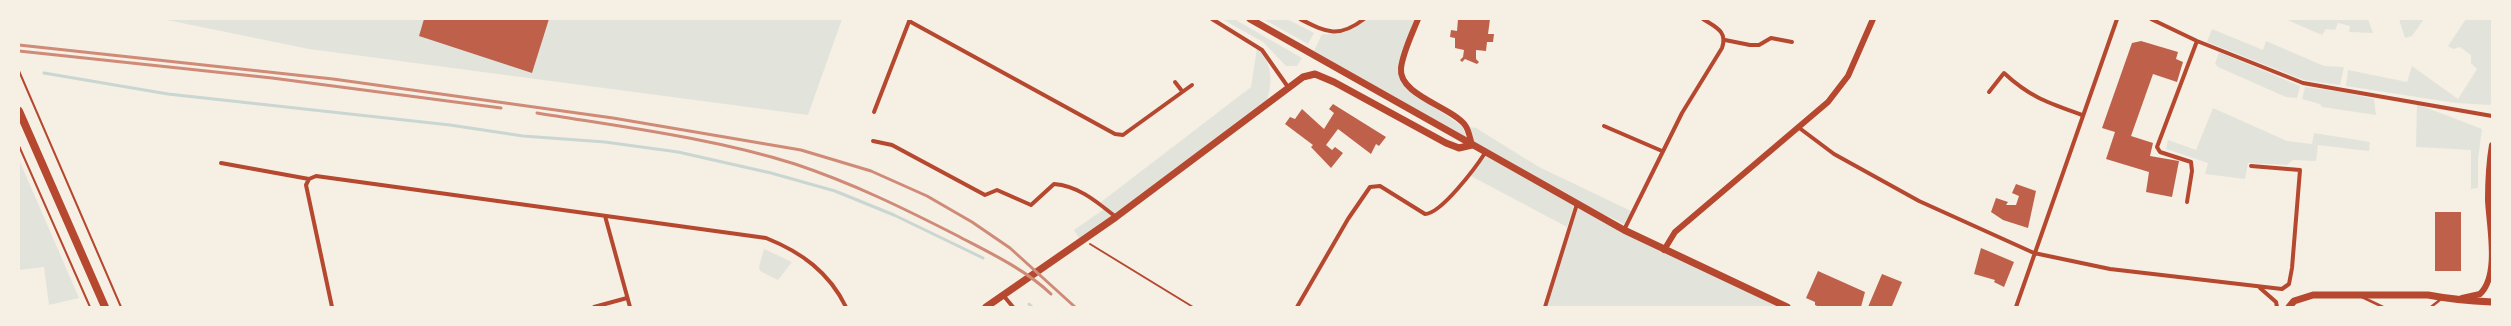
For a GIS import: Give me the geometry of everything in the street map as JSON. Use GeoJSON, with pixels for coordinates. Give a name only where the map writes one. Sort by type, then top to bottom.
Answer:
{"type":"FeatureCollection","features":[{"type":"Feature","properties":{"kind":"highway"},"geometry":{"type":"LineString","coordinates":[[19,110],[105,307]]}},
{"type":"Feature","properties":{"kind":"main road"},"geometry":{"type":"LineString","coordinates":[[1250,19],[1485,153],[1624,230],[1787,307]]}},
{"type":"Feature","properties":{"kind":"main road"},"geometry":{"type":"LineString","coordinates":[[986,307],[1116,217],[1288,87],[1308,75],[1324,77],[1446,143],[1459,148],[1472,145]]}},
{"type":"Feature","properties":{"kind":"main road"},"geometry":{"type":"LineString","coordinates":[[2289,307],[2304,297],[2356,294],[2428,295],[2441,298],[2462,298],[2492,302]]}},
{"type":"Feature","properties":{"kind":"street"},"geometry":{"type":"LineString","coordinates":[[1212,19],[1262,50],[1288,87]]}},
{"type":"Feature","properties":{"kind":"street"},"geometry":{"type":"LineString","coordinates":[[1300,19],[1321,30],[1338,32],[1353,28],[1364,19]]}},
{"type":"Feature","properties":{"kind":"street"},"geometry":{"type":"LineString","coordinates":[[1418,19],[1406,49],[1401,68],[1402,77],[1412,89],[1465,124],[1472,145]]}},
{"type":"Feature","properties":{"kind":"street"},"geometry":{"type":"LineString","coordinates":[[1624,230],[1682,113],[1717,58],[1725,40],[1722,32],[1703,19]]}},
{"type":"Feature","properties":{"kind":"street"},"geometry":{"type":"LineString","coordinates":[[1664,250],[1675,232],[1798,127],[1838,90],[1848,76],[1873,19]]}},
{"type":"Feature","properties":{"kind":"street"},"geometry":{"type":"LineString","coordinates":[[2016,307],[2082,115],[2117,19]]}},
{"type":"Feature","properties":{"kind":"street"},"geometry":{"type":"LineString","coordinates":[[2150,19],[2197,41],[2297,81],[2492,116]]}},
{"type":"Feature","properties":{"kind":"street"},"geometry":{"type":"LineString","coordinates":[[874,112],[909,20],[1115,134],[1123,135],[1192,85]]}},
{"type":"Feature","properties":{"kind":"street"},"geometry":{"type":"LineString","coordinates":[[1725,40],[1759,45],[1771,38],[1792,42]]}},
{"type":"Feature","properties":{"kind":"street"},"geometry":{"type":"LineString","coordinates":[[2187,202],[2192,172],[2191,162],[2160,152],[2157,147],[2197,41]]}},
{"type":"Feature","properties":{"kind":"street"},"geometry":{"type":"LineString","coordinates":[[1989,92],[2004,74],[2022,90],[2034,97],[2082,115]]}},
{"type":"Feature","properties":{"kind":"street"},"geometry":{"type":"LineString","coordinates":[[1175,82],[1182,92]]}},
{"type":"Feature","properties":{"kind":"street"},"geometry":{"type":"LineString","coordinates":[[1604,126],[1662,151]]}},
{"type":"Feature","properties":{"kind":"street"},"geometry":{"type":"LineString","coordinates":[[1798,127],[1834,154],[1919,201],[2034,253],[2110,269],[2260,288],[2282,289],[2289,284],[2294,250],[2300,170],[2251,166]]}},
{"type":"Feature","properties":{"kind":"street"},"geometry":{"type":"LineString","coordinates":[[873,141],[892,145],[985,195],[997,190],[1031,205],[1054,184],[1066,185],[1091,197],[1116,217]]}},
{"type":"Feature","properties":{"kind":"street"},"geometry":{"type":"LineString","coordinates":[[2462,298],[2483,291],[2490,278],[2492,256],[2488,186],[2492,145]]}},
{"type":"Feature","properties":{"kind":"street"},"geometry":{"type":"LineString","coordinates":[[1297,307],[1348,219],[1370,186],[1380,186],[1424,214],[1428,214],[1455,190],[1485,153]]}},
{"type":"Feature","properties":{"kind":"street"},"geometry":{"type":"LineString","coordinates":[[221,164],[309,179],[316,176],[766,238],[788,247],[819,269],[833,285],[846,307]]}},
{"type":"Feature","properties":{"kind":"street"},"geometry":{"type":"LineString","coordinates":[[309,179],[306,185],[332,307]]}},
{"type":"Feature","properties":{"kind":"street"},"geometry":{"type":"LineString","coordinates":[[1545,307],[1577,204]]}},
{"type":"Feature","properties":{"kind":"street"},"geometry":{"type":"LineString","coordinates":[[605,216],[630,307]]}},
{"type":"Feature","properties":{"kind":"street"},"geometry":{"type":"LineString","coordinates":[[2260,288],[2276,302],[2277,307]]}},
{"type":"Feature","properties":{"kind":"street"},"geometry":{"type":"LineString","coordinates":[[1003,295],[1013,307]]}},
{"type":"Feature","properties":{"kind":"street"},"geometry":{"type":"LineString","coordinates":[[594,307],[627,298]]}},
{"type":"Feature","properties":{"kind":"lane"},"geometry":{"type":"LineString","coordinates":[[2356,294],[2383,307]]}},
{"type":"Feature","properties":{"kind":"lane"},"geometry":{"type":"LineString","coordinates":[[2431,307],[2441,298]]}},
{"type":"Feature","properties":{"kind":"path"},"geometry":{"type":"LineString","coordinates":[[19,71],[121,307]]}},
{"type":"Feature","properties":{"kind":"path"},"geometry":{"type":"LineString","coordinates":[[19,146],[90,307]]}},
{"type":"Feature","properties":{"kind":"path"},"geometry":{"type":"LineString","coordinates":[[1084,240],[1193,307]]}},
{"type":"Feature","properties":{"kind":"shaded area"},"geometry":{"type":"Polygon","coordinates":[[[162,19],[842,19],[808,115],[309,49],[162,19]]]}},
{"type":"Feature","properties":{"kind":"shaded area"},"geometry":{"type":"Polygon","coordinates":[[[1222,19],[1234,19],[1302,58],[1297,66],[1286,66],[1263,42],[1222,19]]]}},
{"type":"Feature","properties":{"kind":"shaded area"},"geometry":{"type":"Polygon","coordinates":[[[1263,19],[1287,19],[1314,33],[1308,44],[1263,19]]]}},
{"type":"Feature","properties":{"kind":"shaded area"},"geometry":{"type":"Polygon","coordinates":[[[1366,19],[1416,19],[1399,69],[1411,92],[1462,126],[1468,141],[1314,51],[1322,34],[1346,32],[1356,27],[1366,19]]]}},
{"type":"Feature","properties":{"kind":"shaded area"},"geometry":{"type":"Polygon","coordinates":[[[2285,19],[2368,19],[2373,33],[2349,32],[2350,26],[2338,23],[2335,30],[2326,29],[2322,35],[2285,19]]]}},
{"type":"Feature","properties":{"kind":"shaded area"},"geometry":{"type":"Polygon","coordinates":[[[2399,19],[2424,19],[2412,36],[2405,38],[2399,19]]]}},
{"type":"Feature","properties":{"kind":"shaded area"},"geometry":{"type":"Polygon","coordinates":[[[2466,19],[2492,19],[2492,101],[2490,105],[2456,103],[2346,86],[2348,70],[2407,82],[2412,66],[2458,99],[2477,69],[2471,63],[2471,55],[2460,47],[2453,49],[2448,46],[2466,19]]]}},
{"type":"Feature","properties":{"kind":"shaded area"},"geometry":{"type":"Polygon","coordinates":[[[2212,29],[2263,50],[2266,41],[2324,66],[2344,67],[2340,85],[2304,80],[2207,42],[2212,29]]]}},
{"type":"Feature","properties":{"kind":"shaded area"},"geometry":{"type":"Polygon","coordinates":[[[1257,48],[1266,59],[1270,72],[1270,86],[1267,100],[1081,241],[1074,230],[1107,207],[1101,202],[1251,87],[1257,48]]]}},
{"type":"Feature","properties":{"kind":"shaded area"},"geometry":{"type":"Polygon","coordinates":[[[2219,52],[2300,86],[2297,98],[2286,97],[2218,67],[2215,64],[2219,52]]]}},
{"type":"Feature","properties":{"kind":"shaded area"},"geometry":{"type":"Polygon","coordinates":[[[2305,87],[2342,92],[2374,99],[2376,115],[2322,107],[2320,104],[2302,99],[2305,87]]]}},
{"type":"Feature","properties":{"kind":"shaded area"},"geometry":{"type":"Polygon","coordinates":[[[2417,104],[2482,129],[2478,159],[2478,188],[2471,189],[2471,150],[2416,147],[2417,104]]]}},
{"type":"Feature","properties":{"kind":"shaded area"},"geometry":{"type":"Polygon","coordinates":[[[2213,108],[2287,141],[2312,144],[2314,133],[2370,142],[2369,151],[2318,145],[2316,161],[2293,160],[2287,165],[2248,163],[2245,179],[2205,174],[2208,163],[2166,149],[2168,140],[2196,150],[2213,108]]]}},
{"type":"Feature","properties":{"kind":"shaded area"},"geometry":{"type":"Polygon","coordinates":[[[1469,127],[1476,128],[1539,167],[1631,211],[1624,224],[1579,202],[1474,144],[1469,127]]]}},
{"type":"Feature","properties":{"kind":"shaded area"},"geometry":{"type":"Polygon","coordinates":[[[1485,156],[1574,204],[1567,227],[1471,176],[1485,156]]]}},
{"type":"Feature","properties":{"kind":"shaded area"},"geometry":{"type":"Polygon","coordinates":[[[19,160],[79,298],[49,305],[44,267],[19,270],[19,160]]]}},
{"type":"Feature","properties":{"kind":"shaded area"},"geometry":{"type":"Polygon","coordinates":[[[1578,207],[1792,307],[1547,307],[1578,207]]]}},
{"type":"Feature","properties":{"kind":"shaded area"},"geometry":{"type":"Polygon","coordinates":[[[764,249],[792,262],[778,280],[760,271],[759,267],[764,249]]]}},
{"type":"Feature","properties":{"kind":"building"},"geometry":{"type":"Polygon","coordinates":[[[424,19],[549,19],[532,73],[419,36],[424,19]]]}},
{"type":"Feature","properties":{"kind":"building"},"geometry":{"type":"Polygon","coordinates":[[[1458,19],[1490,19],[1488,34],[1494,34],[1493,42],[1487,42],[1486,51],[1476,50],[1476,59],[1479,62],[1477,64],[1465,59],[1462,62],[1460,60],[1463,57],[1464,50],[1455,48],[1455,38],[1450,37],[1451,30],[1457,31],[1458,19]]]}},
{"type":"Feature","properties":{"kind":"building"},"geometry":{"type":"Polygon","coordinates":[[[2141,41],[2178,52],[2176,59],[2183,62],[2177,82],[2153,74],[2131,136],[2153,143],[2150,156],[2179,161],[2172,197],[2146,192],[2149,172],[2106,159],[2115,132],[2102,128],[2132,43],[2141,41]]]}},
{"type":"Feature","properties":{"kind":"building"},"geometry":{"type":"Polygon","coordinates":[[[1333,104],[1386,137],[1379,146],[1376,144],[1371,154],[1338,129],[1326,145],[1332,150],[1335,147],[1343,153],[1331,168],[1311,147],[1313,145],[1285,124],[1290,117],[1295,119],[1302,109],[1324,129],[1334,113],[1329,109],[1333,104]]]}},
{"type":"Feature","properties":{"kind":"building"},"geometry":{"type":"Polygon","coordinates":[[[2016,184],[2036,191],[2028,228],[2003,220],[1991,212],[1996,198],[2008,202],[2006,205],[2016,205],[2019,196],[2012,193],[2016,184]]]}},
{"type":"Feature","properties":{"kind":"building"},"geometry":{"type":"Polygon","coordinates":[[[2435,212],[2461,212],[2461,271],[2435,271],[2435,212]]]}},
{"type":"Feature","properties":{"kind":"building"},"geometry":{"type":"Polygon","coordinates":[[[1981,248],[2014,262],[2004,287],[1994,282],[1995,280],[1974,274],[1981,248]]]}},
{"type":"Feature","properties":{"kind":"building"},"geometry":{"type":"Polygon","coordinates":[[[1818,271],[1865,292],[1861,307],[1819,307],[1815,305],[1815,302],[1806,298],[1818,271]]]}},
{"type":"Feature","properties":{"kind":"building"},"geometry":{"type":"Polygon","coordinates":[[[1882,274],[1902,282],[1892,306],[1895,307],[1868,307],[1882,274]]]}},
{"type":"Feature","properties":{"kind":"waterway"},"geometry":{"type":"LineString","coordinates":[[44,73],[168,94],[450,125],[523,136],[605,142],[678,152],[771,173],[835,191],[894,215],[983,258]]}},
{"type":"Feature","properties":{"kind":"waterway"},"geometry":{"type":"LineString","coordinates":[[1029,304],[1032,307]]}},
{"type":"Feature","properties":{"kind":"railway"},"geometry":{"type":"LineString","coordinates":[[19,45],[333,79],[613,118],[801,150],[871,171],[927,196],[972,222],[1010,248],[1075,307]]}},
{"type":"Feature","properties":{"kind":"railway"},"geometry":{"type":"LineString","coordinates":[[19,51],[272,78],[501,108]]}},
{"type":"Feature","properties":{"kind":"railway"},"geometry":{"type":"LineString","coordinates":[[537,113],[635,128],[700,140],[764,155],[816,171],[897,206],[981,248],[1018,269],[1051,294]]}}]}
